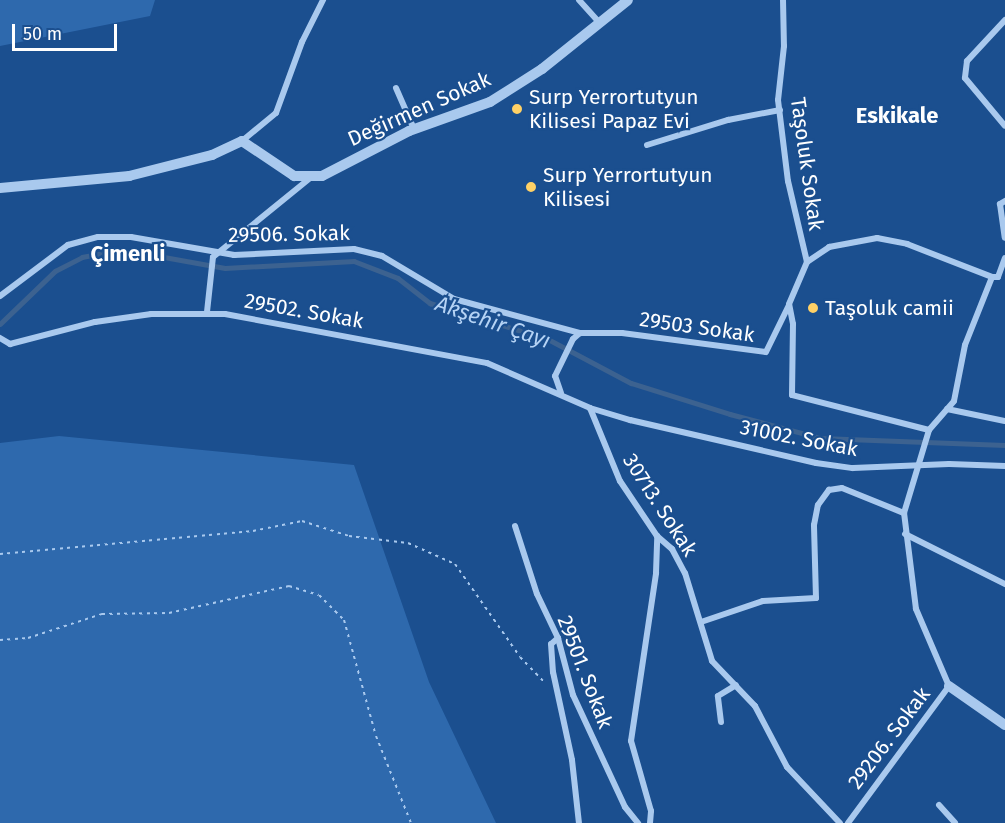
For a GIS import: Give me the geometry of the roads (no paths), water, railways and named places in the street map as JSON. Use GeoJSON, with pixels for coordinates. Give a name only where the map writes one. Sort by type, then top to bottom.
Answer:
{"type":"FeatureCollection","features":[{"type":"Feature","properties":{"kind":"street"},"geometry":{"type":"LineString","coordinates":[[0,188],[129,176],[212,155],[242,141],[276,113],[302,42],[323,0]]}},
{"type":"Feature","properties":{"kind":"street"},"geometry":{"type":"LineString","coordinates":[[579,0],[600,23]]}},
{"type":"Feature","properties":{"kind":"street","name":"Değirmen Sokak"},"geometry":{"type":"LineString","coordinates":[[309,179],[322,176],[414,129],[490,102],[542,69],[628,0]]}},
{"type":"Feature","properties":{"kind":"street","name":"Taşoluk Sokak"},"geometry":{"type":"LineString","coordinates":[[783,0],[780,110],[792,200],[807,262]]}},
{"type":"Feature","properties":{"kind":"street"},"geometry":{"type":"LineString","coordinates":[[1005,20],[967,61],[964,78],[1005,126]]}},
{"type":"Feature","properties":{"kind":"street"},"geometry":{"type":"LineString","coordinates":[[396,88],[414,129]]}},
{"type":"Feature","properties":{"kind":"street"},"geometry":{"type":"LineString","coordinates":[[647,145],[728,120],[780,110]]}},
{"type":"Feature","properties":{"kind":"street"},"geometry":{"type":"LineString","coordinates":[[242,141],[294,176],[309,179]]}},
{"type":"Feature","properties":{"kind":"street"},"geometry":{"type":"LineString","coordinates":[[207,312],[213,257],[309,179]]}},
{"type":"Feature","properties":{"kind":"street"},"geometry":{"type":"LineString","coordinates":[[1005,201],[1000,204],[1005,237]]}},
{"type":"Feature","properties":{"kind":"street","name":"29506. Sokak"},"geometry":{"type":"LineString","coordinates":[[0,296],[59,250],[98,237],[130,237],[219,252],[368,251],[397,264],[417,280],[454,299],[580,333]]}},
{"type":"Feature","properties":{"kind":"street"},"geometry":{"type":"LineString","coordinates":[[992,278],[965,345],[960,386],[947,409],[929,430],[792,395],[793,324],[789,304],[807,262],[829,247],[877,238],[907,244],[992,278],[998,277],[1005,258]]}},
{"type":"Feature","properties":{"kind":"street","name":"29503 Sokak"},"geometry":{"type":"LineString","coordinates":[[580,333],[622,333],[766,352],[789,304]]}},
{"type":"Feature","properties":{"kind":"street","name":"29502. Sokak"},"geometry":{"type":"LineString","coordinates":[[2,340],[131,316],[207,312],[472,359],[561,393],[590,408]]}},
{"type":"Feature","properties":{"kind":"street"},"geometry":{"type":"LineString","coordinates":[[561,393],[555,376],[573,339],[580,333]]}},
{"type":"Feature","properties":{"kind":"street","name":"31002. Sokak"},"geometry":{"type":"LineString","coordinates":[[590,408],[816,463],[853,468],[1005,466]]}},
{"type":"Feature","properties":{"kind":"street","name":"30713. Sokak"},"geometry":{"type":"LineString","coordinates":[[590,408],[620,481],[657,536],[672,549],[685,573],[701,622],[705,647],[712,661],[736,685],[765,721],[778,756],[840,823]]}},
{"type":"Feature","properties":{"kind":"street"},"geometry":{"type":"LineString","coordinates":[[947,409],[1005,421]]}},
{"type":"Feature","properties":{"kind":"street","name":"29206. Sokak"},"geometry":{"type":"LineString","coordinates":[[848,823],[950,686],[916,609],[905,534],[904,513],[929,430]]}},
{"type":"Feature","properties":{"kind":"street"},"geometry":{"type":"LineString","coordinates":[[701,622],[763,602],[816,598],[813,525],[818,505],[829,490],[842,488],[904,513]]}},
{"type":"Feature","properties":{"kind":"street","name":"29501. Sokak"},"geometry":{"type":"LineString","coordinates":[[514,526],[537,594],[558,638],[576,702],[625,807],[638,823]]}},
{"type":"Feature","properties":{"kind":"street"},"geometry":{"type":"LineString","coordinates":[[905,534],[1005,584]]}},
{"type":"Feature","properties":{"kind":"street","name":"29501. Sokak"},"geometry":{"type":"LineString","coordinates":[[650,823],[651,812],[631,741],[656,573],[657,536]]}},
{"type":"Feature","properties":{"kind":"street"},"geometry":{"type":"LineString","coordinates":[[558,638],[551,644],[557,695],[572,760],[579,823]]}},
{"type":"Feature","properties":{"kind":"street"},"geometry":{"type":"LineString","coordinates":[[721,723],[718,696],[736,685]]}},
{"type":"Feature","properties":{"kind":"street"},"geometry":{"type":"LineString","coordinates":[[950,686],[1005,725]]}},
{"type":"Feature","properties":{"kind":"street"},"geometry":{"type":"LineString","coordinates":[[939,805],[955,823]]}},
{"type":"Feature","properties":{"kind":"waterway","name":"Akşehir Çayı"},"geometry":{"type":"LineString","coordinates":[[0,324],[55,271],[82,257],[103,253],[142,253],[225,268],[354,261],[398,278],[430,303],[548,339],[631,383],[730,414],[821,438],[1005,445]]}},
{"type":"Feature","properties":{"kind":"place","name":"Surp Yerrortutyun Kilisesi Papaz Evi"},"geometry":{"type":"Point","coordinates":[517,109]}},
{"type":"Feature","properties":{"kind":"place","name":"Surp Yerrortutyun Kilisesi"},"geometry":{"type":"Point","coordinates":[531,187]}},
{"type":"Feature","properties":{"kind":"place","name":"Taşoluk camii"},"geometry":{"type":"Point","coordinates":[813,308]}},
{"type":"Feature","properties":{"kind":"district","name":"Eskikale"},"geometry":{"type":"Point","coordinates":[897,116]}},
{"type":"Feature","properties":{"kind":"district","name":"Çimenli"},"geometry":{"type":"Point","coordinates":[128,254]}}]}
